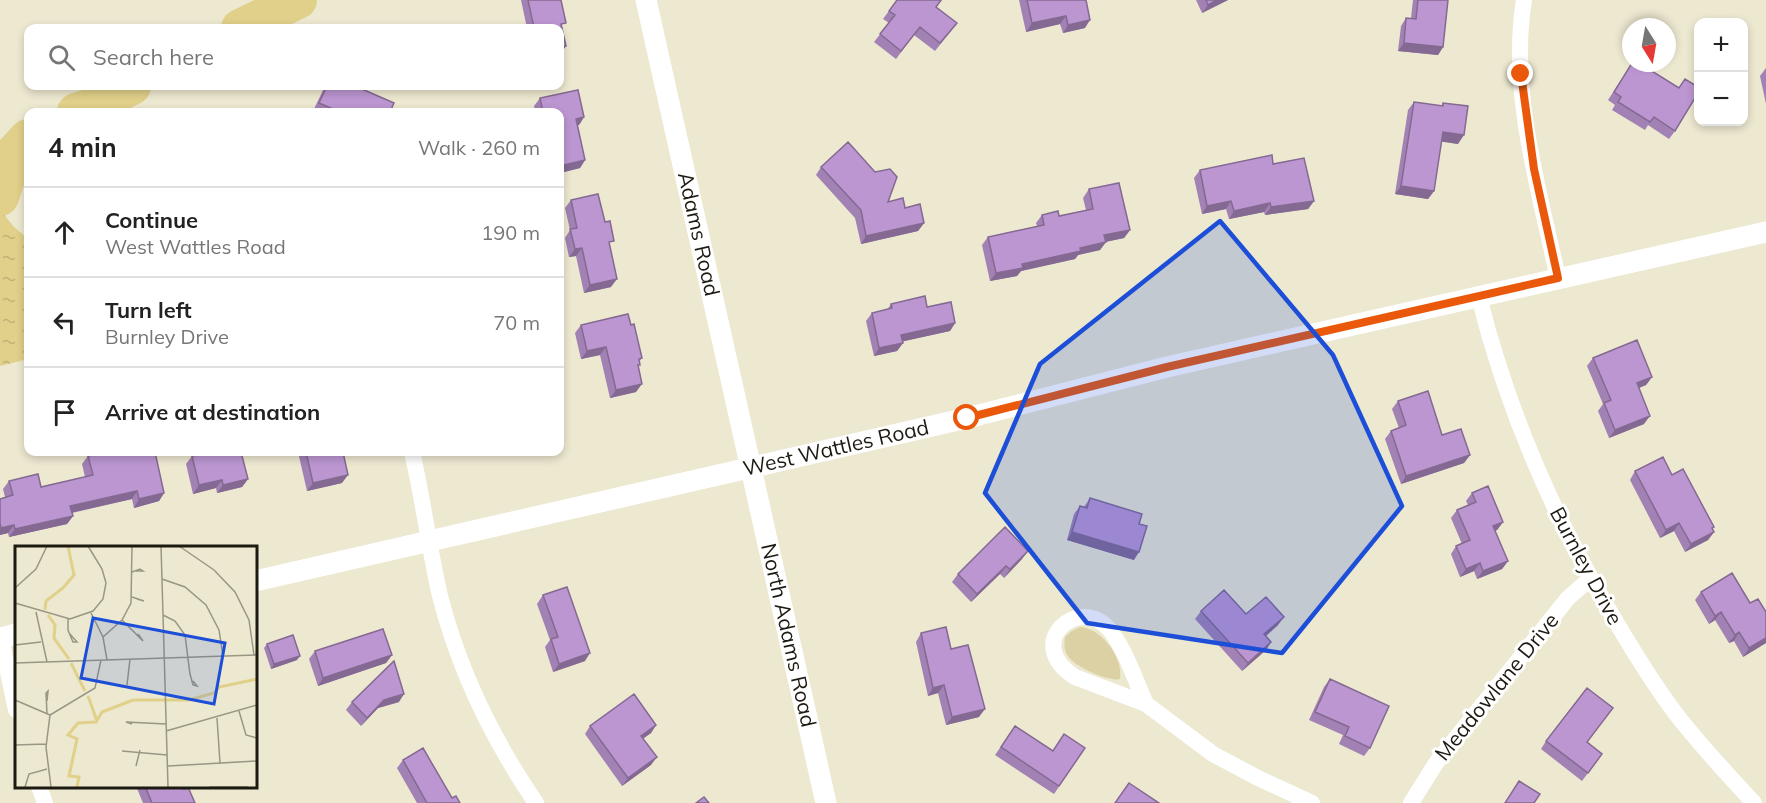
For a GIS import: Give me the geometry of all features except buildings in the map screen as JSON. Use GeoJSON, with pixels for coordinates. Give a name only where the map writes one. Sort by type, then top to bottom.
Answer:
{"type":"FeatureCollection","features":[{"type":"Feature","properties":{"kind":"street","name":"Adams Road"},"geometry":{"type":"LineString","coordinates":[[646,0],[750,468]]}},
{"type":"Feature","properties":{"kind":"street"},"geometry":{"type":"LineString","coordinates":[[1524,0],[1519,54],[1521,74],[1534,169],[1558,278]]}},
{"type":"Feature","properties":{"kind":"street","name":"West Wattles Road"},"geometry":{"type":"LineString","coordinates":[[256,581],[967,418],[1178,364],[1766,232]]}},
{"type":"Feature","properties":{"kind":"street","name":"Burnley Drive"},"geometry":{"type":"LineString","coordinates":[[1479,297],[1496,360],[1537,471],[1591,578],[1635,654],[1676,714],[1754,803]]}},
{"type":"Feature","properties":{"kind":"street"},"geometry":{"type":"LineString","coordinates":[[413,456],[438,588],[449,627],[472,688],[503,751],[536,803]]}},
{"type":"Feature","properties":{"kind":"street","name":"North Adams Road"},"geometry":{"type":"LineString","coordinates":[[750,468],[826,803]]}},
{"type":"Feature","properties":{"kind":"street","name":"Meadowlane Drive"},"geometry":{"type":"LineString","coordinates":[[1411,803],[1436,762],[1568,598],[1591,578]]}},
{"type":"Feature","properties":{"kind":"street"},"geometry":{"type":"LineString","coordinates":[[1146,704],[1126,659],[1108,628],[1099,621],[1079,617],[1058,628],[1053,651],[1065,671],[1146,704],[1213,754],[1312,803]]}},
{"type":"Feature","properties":{"kind":"street"},"geometry":{"type":"LineString","coordinates":[[15,634],[0,638],[15,706]]}},
{"type":"Feature","properties":{"kind":"street"},"geometry":{"type":"LineString","coordinates":[[40,788],[45,803]]}},
{"type":"Feature","properties":{"kind":"highlighted area"},"geometry":{"type":"Polygon","coordinates":[[[1220,221],[1333,355],[1402,506],[1282,653],[1087,623],[985,493],[1040,364],[1220,221]]]}},
{"type":"Feature","properties":{"kind":"shaded area"},"geometry":{"type":"Polygon","coordinates":[[[1080,627],[1103,638],[1115,654],[1120,679],[1092,673],[1068,656],[1065,637],[1080,627]]]}},
{"type":"Feature","properties":{"kind":"water"},"geometry":{"type":"Polygon","coordinates":[[[3,213],[24,236],[24,360],[0,366],[0,215],[3,213]]]}},
{"type":"Feature","properties":{"kind":"waterway"},"geometry":{"type":"LineString","coordinates":[[248,24],[298,0]]}},
{"type":"Feature","properties":{"kind":"waterway"},"geometry":{"type":"LineString","coordinates":[[89,108],[124,90]]}},
{"type":"Feature","properties":{"kind":"waterway"},"geometry":{"type":"LineString","coordinates":[[0,197],[15,152],[24,142]]}},
{"type":"Feature","properties":{"kind":"route"},"geometry":{"type":"LineString","coordinates":[[967,418],[1167,367],[1558,278],[1534,169],[1521,74]]}}]}
